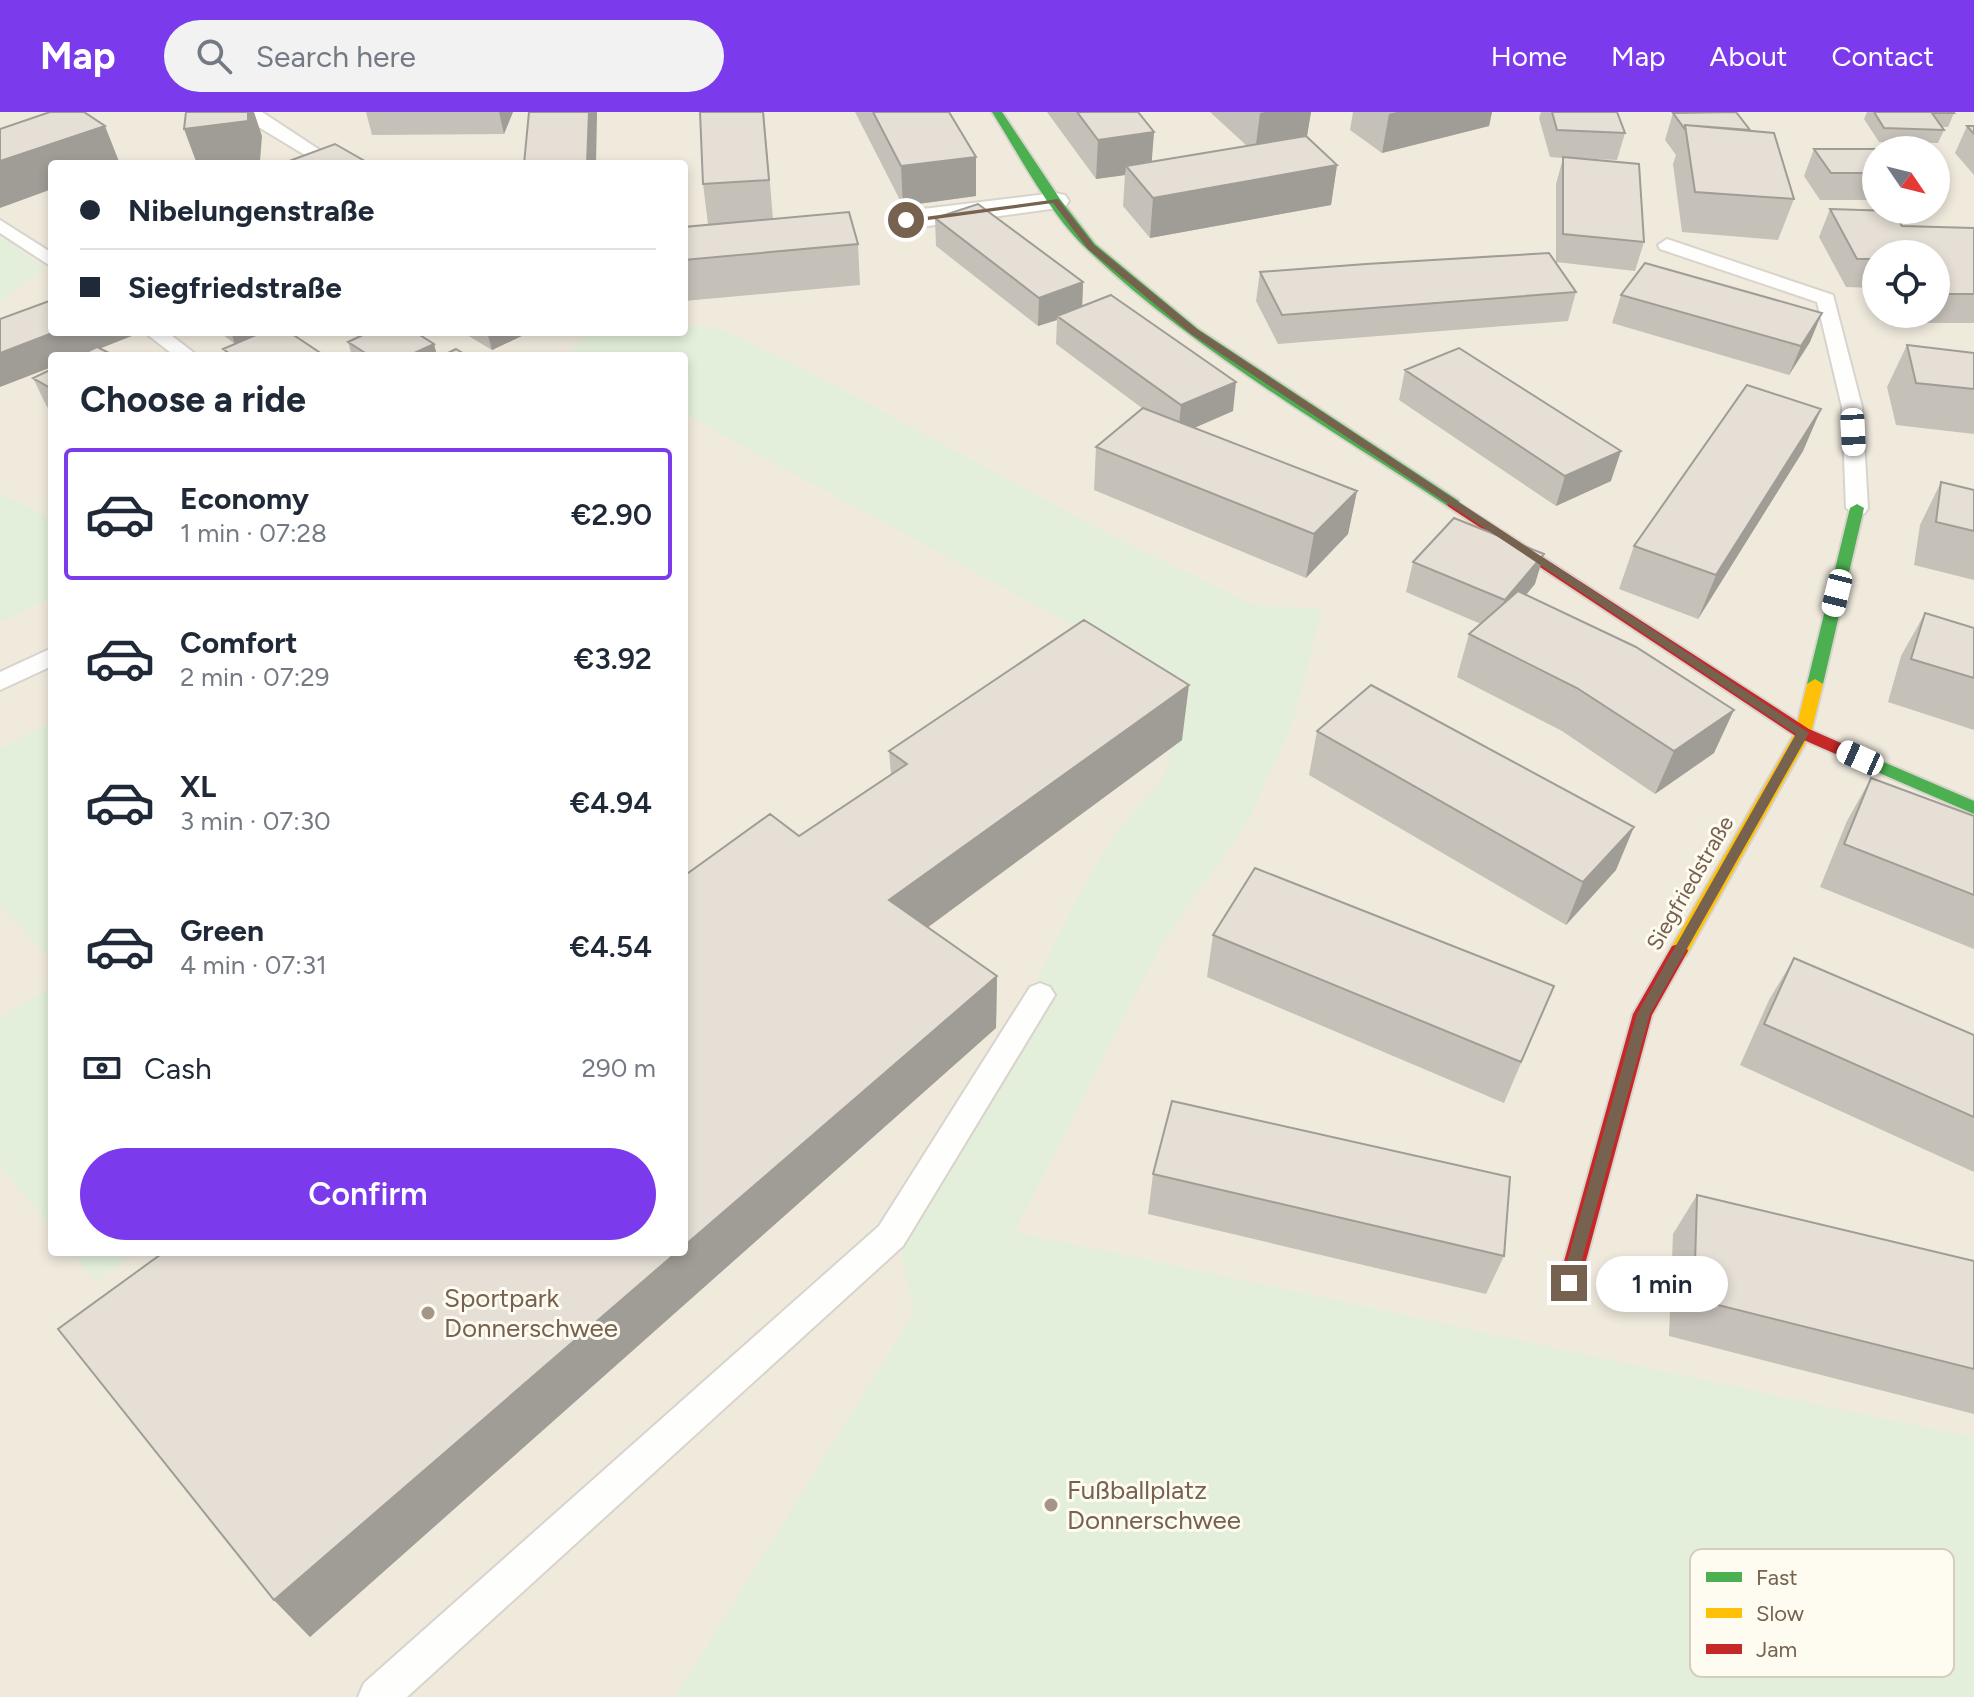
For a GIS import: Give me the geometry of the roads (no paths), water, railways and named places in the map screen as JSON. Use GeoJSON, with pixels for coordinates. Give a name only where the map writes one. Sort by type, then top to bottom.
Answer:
{"type":"FeatureCollection","features":[{"type":"Feature","properties":{"kind":"street"},"geometry":{"type":"LineString","coordinates":[[997,112],[1055,201],[1091,247],[1194,332],[1803,733],[1974,808]]}},
{"type":"Feature","properties":{"kind":"street"},"geometry":{"type":"LineString","coordinates":[[906,220],[1055,201]]}},
{"type":"Feature","properties":{"kind":"street","name":"Siegfriedstraße"},"geometry":{"type":"LineString","coordinates":[[1569,1283],[1643,1014],[1803,733],[1857,508]]}},
{"type":"Feature","properties":{"kind":"lane"},"geometry":{"type":"LineString","coordinates":[[254,112],[253,116],[325,160]]}},
{"type":"Feature","properties":{"kind":"lane"},"geometry":{"type":"LineString","coordinates":[[0,225],[48,258]]}},
{"type":"Feature","properties":{"kind":"lane"},"geometry":{"type":"LineString","coordinates":[[1667,245],[1826,299],[1852,407],[1857,508]]}},
{"type":"Feature","properties":{"kind":"lane"},"geometry":{"type":"LineString","coordinates":[[160,336],[182,352]]}},
{"type":"Feature","properties":{"kind":"lane"},"geometry":{"type":"LineString","coordinates":[[0,682],[48,658]]}},
{"type":"Feature","properties":{"kind":"lane"},"geometry":{"type":"LineString","coordinates":[[378,1697],[891,1236],[1040,995]]}},
{"type":"Feature","properties":{"kind":"place","name":"Sportpark Donnerschwee"},"geometry":{"type":"Point","coordinates":[428,1313]}},
{"type":"Feature","properties":{"kind":"place","name":"Fußballplatz Donnerschwee"},"geometry":{"type":"Point","coordinates":[1051,1505]}}]}
